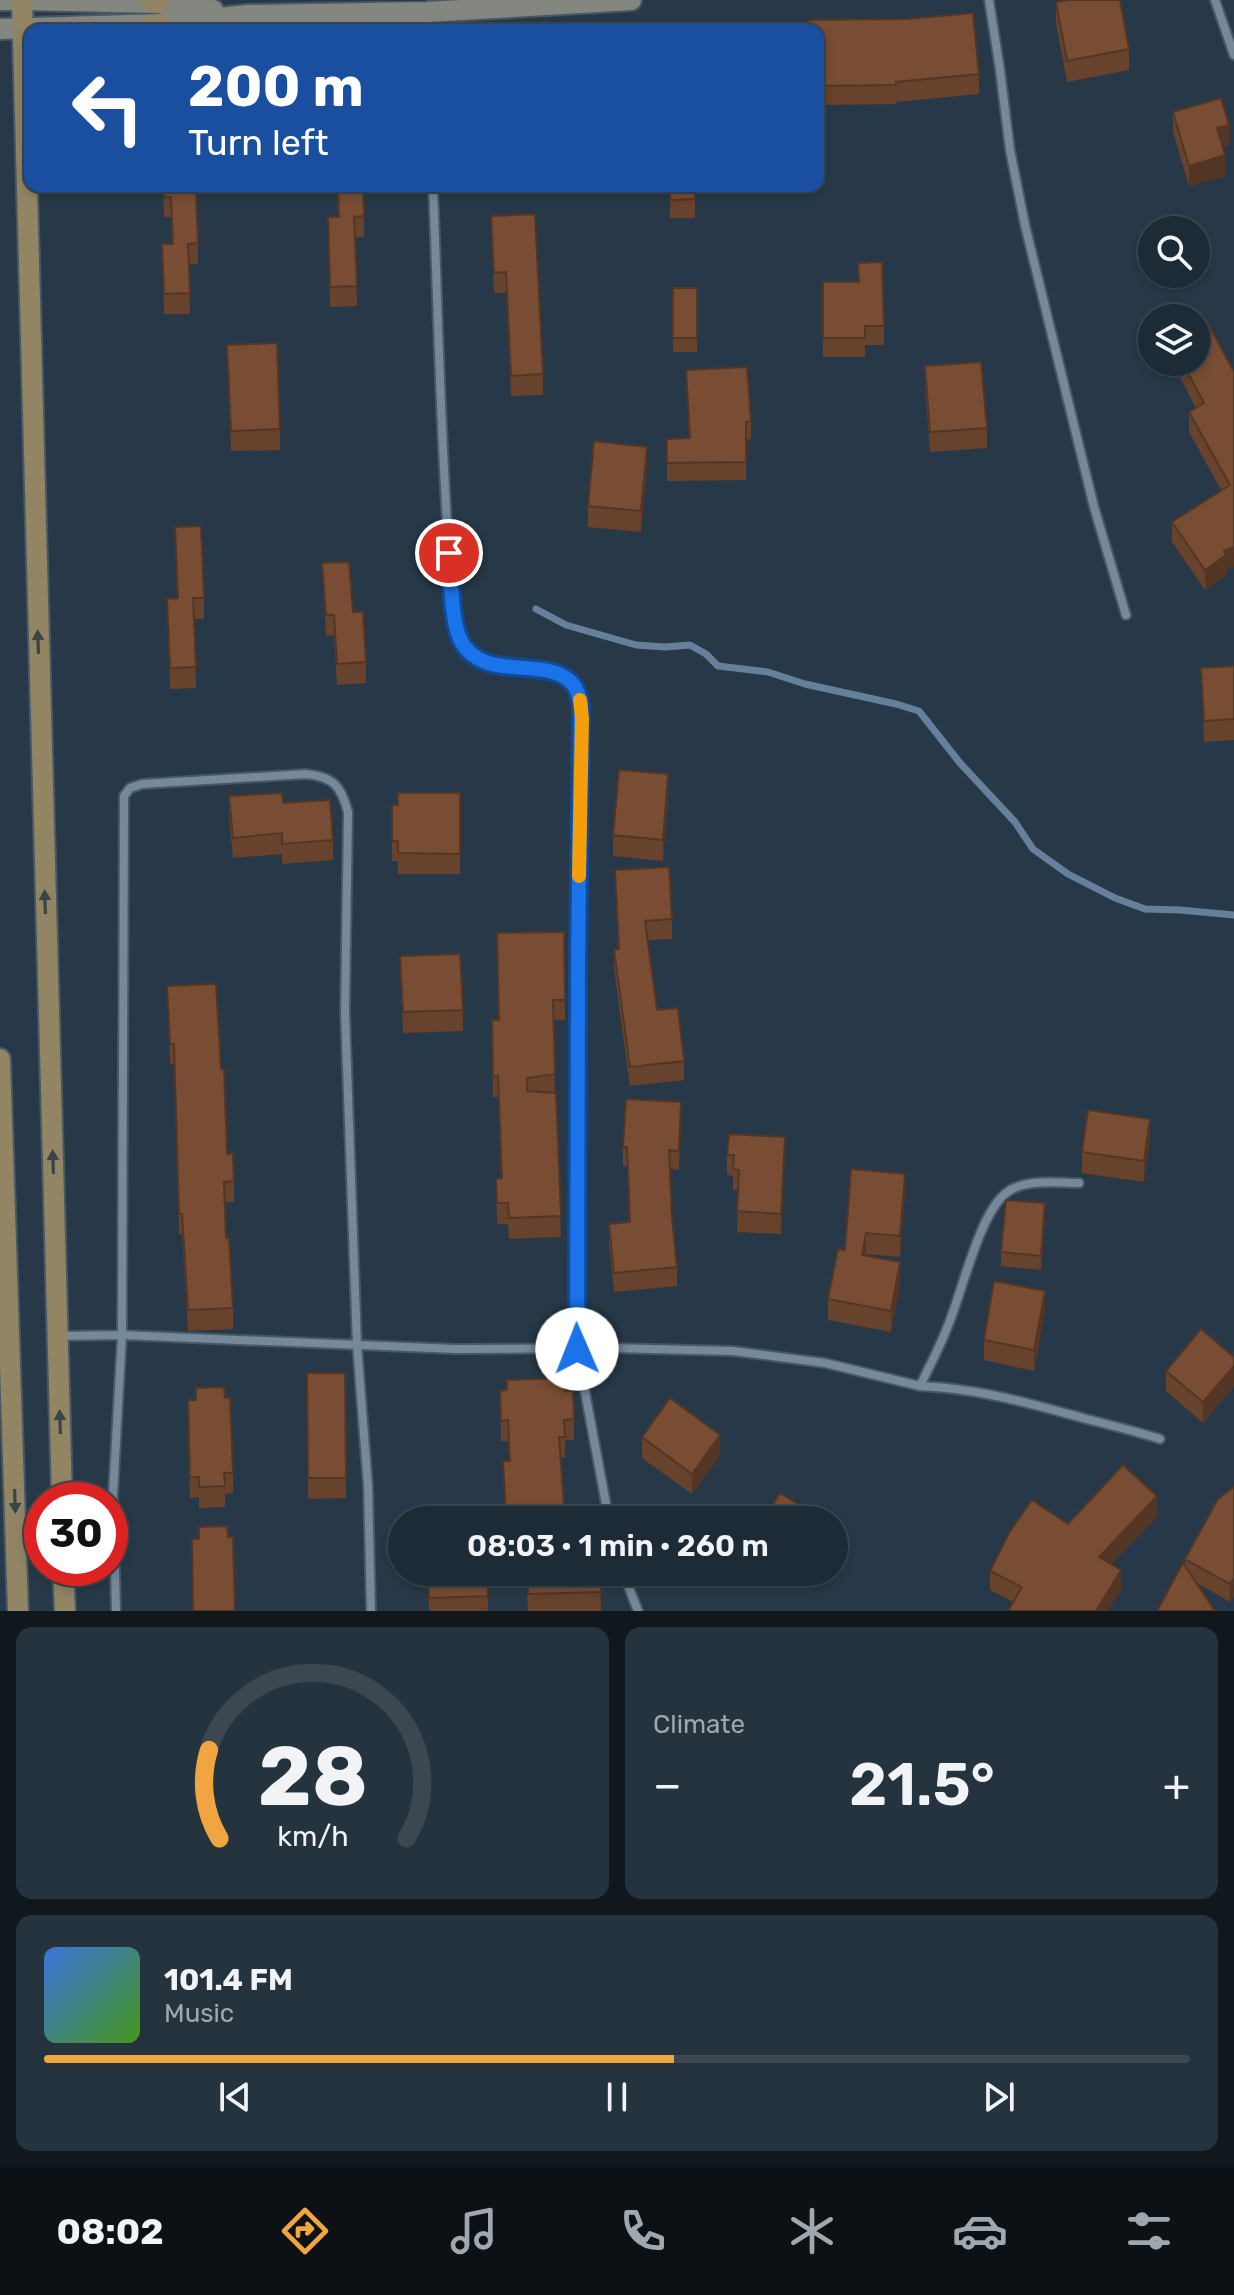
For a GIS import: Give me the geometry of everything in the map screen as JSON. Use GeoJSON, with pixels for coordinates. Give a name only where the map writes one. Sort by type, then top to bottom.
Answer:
{"type":"FeatureCollection","features":[{"type":"Feature","properties":{"kind":"main road"},"geometry":{"type":"LineString","coordinates":[[22,0],[24,60]]}},
{"type":"Feature","properties":{"kind":"main road"},"geometry":{"type":"LineString","coordinates":[[28,192],[61,1482]]}},
{"type":"Feature","properties":{"kind":"main road"},"geometry":{"type":"LineString","coordinates":[[0,1059],[6,1397],[18,1611]]}},
{"type":"Feature","properties":{"kind":"main road"},"geometry":{"type":"LineString","coordinates":[[64,1586],[65,1611]]}},
{"type":"Feature","properties":{"kind":"street"},"geometry":{"type":"LineString","coordinates":[[0,0],[14,0]]}},
{"type":"Feature","properties":{"kind":"street"},"geometry":{"type":"LineString","coordinates":[[30,0],[152,14],[427,21],[542,3],[631,0]]}},
{"type":"Feature","properties":{"kind":"street"},"geometry":{"type":"LineString","coordinates":[[989,0],[1010,150],[1025,225],[1094,507],[1126,615]]}},
{"type":"Feature","properties":{"kind":"street"},"geometry":{"type":"LineString","coordinates":[[1215,0],[1234,55]]}},
{"type":"Feature","properties":{"kind":"street"},"geometry":{"type":"LineString","coordinates":[[60,24],[152,14]]}},
{"type":"Feature","properties":{"kind":"street"},"geometry":{"type":"LineString","coordinates":[[0,29],[23,28]]}},
{"type":"Feature","properties":{"kind":"street"},"geometry":{"type":"LineString","coordinates":[[433,192],[445,498],[454,609],[460,638],[471,655],[493,665],[562,675],[575,687],[581,704],[577,1349],[606,1506]]}},
{"type":"Feature","properties":{"kind":"street"},"geometry":{"type":"LineString","coordinates":[[116,1611],[113,1494],[122,1335],[124,796],[130,788],[142,784],[306,774],[322,775],[336,784],[344,796],[348,812],[345,1012],[357,1345],[368,1486],[371,1611]]}},
{"type":"Feature","properties":{"kind":"street"},"geometry":{"type":"LineString","coordinates":[[920,1386],[948,1327],[980,1236],[1004,1194],[1024,1185],[1079,1183]]}},
{"type":"Feature","properties":{"kind":"street"},"geometry":{"type":"LineString","coordinates":[[57,1336],[122,1335],[455,1349],[670,1348],[759,1353],[825,1363],[920,1386],[986,1393],[1160,1439]]}},
{"type":"Feature","properties":{"kind":"street"},"geometry":{"type":"LineString","coordinates":[[628,1586],[638,1611]]}},
{"type":"Feature","properties":{"kind":"building"},"geometry":{"type":"Polygon","coordinates":[[[1120,0],[1129,49],[1067,61],[1056,2],[1120,0]]]}},
{"type":"Feature","properties":{"kind":"building"},"geometry":{"type":"Polygon","coordinates":[[[973,13],[979,74],[896,82],[896,85],[824,86],[824,24],[809,24],[809,20],[907,19],[973,13]]]}},
{"type":"Feature","properties":{"kind":"building"},"geometry":{"type":"Polygon","coordinates":[[[1221,98],[1229,125],[1217,128],[1225,155],[1189,166],[1173,112],[1221,98]]]}},
{"type":"Feature","properties":{"kind":"building"},"geometry":{"type":"Polygon","coordinates":[[[164,192],[196,193],[198,243],[188,244],[190,293],[164,294],[162,244],[173,244],[171,197],[164,197],[164,192]]]}},
{"type":"Feature","properties":{"kind":"building"},"geometry":{"type":"Polygon","coordinates":[[[338,192],[363,192],[364,216],[354,217],[357,286],[330,287],[328,217],[339,217],[338,192]]]}},
{"type":"Feature","properties":{"kind":"building"},"geometry":{"type":"Polygon","coordinates":[[[670,192],[695,192],[695,199],[670,200],[670,192]]]}},
{"type":"Feature","properties":{"kind":"building"},"geometry":{"type":"Polygon","coordinates":[[[535,214],[543,374],[511,376],[506,272],[494,273],[491,216],[535,214]]]}},
{"type":"Feature","properties":{"kind":"building"},"geometry":{"type":"Polygon","coordinates":[[[882,262],[884,326],[865,326],[865,338],[823,338],[823,282],[859,282],[858,263],[882,262]]]}},
{"type":"Feature","properties":{"kind":"building"},"geometry":{"type":"Polygon","coordinates":[[[673,288],[697,288],[697,338],[673,338],[673,288]]]}},
{"type":"Feature","properties":{"kind":"building"},"geometry":{"type":"Polygon","coordinates":[[[1210,327],[1234,372],[1234,547],[1224,551],[1226,555],[1205,570],[1172,522],[1230,485],[1189,412],[1204,403],[1190,376],[1210,376],[1210,327]]]}},
{"type":"Feature","properties":{"kind":"building"},"geometry":{"type":"Polygon","coordinates":[[[277,343],[280,429],[231,431],[227,345],[277,343]]]}},
{"type":"Feature","properties":{"kind":"building"},"geometry":{"type":"Polygon","coordinates":[[[981,362],[987,428],[930,432],[925,366],[981,362]]]}},
{"type":"Feature","properties":{"kind":"building"},"geometry":{"type":"Polygon","coordinates":[[[747,367],[751,421],[746,422],[746,462],[667,463],[667,439],[690,438],[686,370],[747,367]]]}},
{"type":"Feature","properties":{"kind":"building"},"geometry":{"type":"Polygon","coordinates":[[[594,441],[647,447],[641,511],[588,506],[594,441]]]}},
{"type":"Feature","properties":{"kind":"building"},"geometry":{"type":"Polygon","coordinates":[[[201,526],[204,598],[193,598],[196,667],[170,668],[167,599],[178,598],[175,527],[201,526]]]}},
{"type":"Feature","properties":{"kind":"building"},"geometry":{"type":"Polygon","coordinates":[[[349,562],[353,612],[363,612],[366,662],[337,664],[334,615],[326,615],[322,563],[349,562]]]}},
{"type":"Feature","properties":{"kind":"building"},"geometry":{"type":"Polygon","coordinates":[[[1234,666],[1234,719],[1204,721],[1201,668],[1234,666]]]}},
{"type":"Feature","properties":{"kind":"building"},"geometry":{"type":"Polygon","coordinates":[[[619,770],[668,774],[663,840],[613,835],[619,770]]]}},
{"type":"Feature","properties":{"kind":"building"},"geometry":{"type":"Polygon","coordinates":[[[282,793],[283,803],[330,800],[333,840],[282,844],[282,833],[233,838],[229,796],[282,793]]]}},
{"type":"Feature","properties":{"kind":"building"},"geometry":{"type":"Polygon","coordinates":[[[398,793],[460,793],[460,854],[398,853],[398,841],[392,841],[392,805],[398,805],[398,793]]]}},
{"type":"Feature","properties":{"kind":"building"},"geometry":{"type":"Polygon","coordinates":[[[669,867],[672,919],[645,921],[657,1010],[678,1008],[684,1061],[630,1067],[614,950],[619,949],[615,870],[669,867]]]}},
{"type":"Feature","properties":{"kind":"building"},"geometry":{"type":"Polygon","coordinates":[[[564,932],[565,1000],[553,1000],[555,1074],[527,1078],[527,1091],[556,1093],[561,1216],[509,1218],[508,1203],[497,1203],[496,1179],[502,1178],[498,1076],[493,1076],[492,1020],[499,1020],[497,933],[564,932]]]}},
{"type":"Feature","properties":{"kind":"building"},"geometry":{"type":"Polygon","coordinates":[[[460,954],[463,1010],[403,1012],[400,956],[460,954]]]}},
{"type":"Feature","properties":{"kind":"building"},"geometry":{"type":"Polygon","coordinates":[[[216,984],[221,1069],[224,1069],[227,1154],[233,1153],[234,1181],[224,1182],[233,1308],[188,1310],[182,1214],[179,1214],[174,1044],[170,1044],[167,986],[216,984]]]}},
{"type":"Feature","properties":{"kind":"building"},"geometry":{"type":"Polygon","coordinates":[[[626,1099],[681,1102],[679,1151],[669,1150],[677,1267],[614,1273],[609,1224],[630,1222],[627,1147],[623,1147],[626,1099]]]}},
{"type":"Feature","properties":{"kind":"building"},"geometry":{"type":"Polygon","coordinates":[[[1088,1110],[1150,1119],[1144,1161],[1082,1152],[1088,1110]]]}},
{"type":"Feature","properties":{"kind":"building"},"geometry":{"type":"Polygon","coordinates":[[[729,1134],[785,1137],[781,1214],[737,1211],[739,1170],[733,1169],[734,1155],[727,1155],[729,1134]]]}},
{"type":"Feature","properties":{"kind":"building"},"geometry":{"type":"Polygon","coordinates":[[[851,1169],[905,1174],[900,1236],[866,1233],[862,1255],[900,1262],[891,1311],[828,1299],[838,1249],[845,1250],[851,1169]]]}},
{"type":"Feature","properties":{"kind":"building"},"geometry":{"type":"Polygon","coordinates":[[[1006,1200],[1045,1203],[1041,1256],[1001,1252],[1006,1200]]]}},
{"type":"Feature","properties":{"kind":"building"},"geometry":{"type":"Polygon","coordinates":[[[994,1281],[1045,1291],[1034,1350],[984,1340],[994,1281]]]}},
{"type":"Feature","properties":{"kind":"building"},"geometry":{"type":"Polygon","coordinates":[[[1201,1329],[1234,1357],[1234,1366],[1203,1402],[1166,1371],[1201,1329]]]}},
{"type":"Feature","properties":{"kind":"building"},"geometry":{"type":"Polygon","coordinates":[[[307,1373],[345,1373],[346,1478],[308,1478],[307,1373]]]}},
{"type":"Feature","properties":{"kind":"building"},"geometry":{"type":"Polygon","coordinates":[[[564,1378],[565,1391],[573,1391],[574,1419],[564,1420],[565,1437],[559,1437],[564,1506],[506,1506],[503,1461],[510,1461],[508,1420],[501,1421],[500,1391],[507,1390],[507,1380],[564,1378]]]}},
{"type":"Feature","properties":{"kind":"building"},"geometry":{"type":"Polygon","coordinates":[[[224,1387],[225,1398],[230,1398],[233,1473],[224,1473],[225,1486],[199,1487],[199,1477],[190,1477],[188,1400],[196,1400],[196,1388],[224,1387]]]}},
{"type":"Feature","properties":{"kind":"building"},"geometry":{"type":"Polygon","coordinates":[[[670,1398],[720,1435],[692,1474],[642,1437],[670,1398]]]}},
{"type":"Feature","properties":{"kind":"building"},"geometry":{"type":"Polygon","coordinates":[[[1123,1465],[1157,1496],[1099,1557],[1121,1570],[1096,1611],[1008,1611],[1022,1587],[990,1571],[1009,1533],[1032,1500],[1068,1524],[1123,1465]]]}},
{"type":"Feature","properties":{"kind":"building"},"geometry":{"type":"Polygon","coordinates":[[[1234,1487],[1234,1578],[1230,1584],[1185,1559],[1218,1499],[1234,1487]]]}},
{"type":"Feature","properties":{"kind":"building"},"geometry":{"type":"Polygon","coordinates":[[[780,1493],[801,1506],[772,1506],[780,1493]]]}},
{"type":"Feature","properties":{"kind":"building"},"geometry":{"type":"Polygon","coordinates":[[[227,1526],[228,1537],[233,1537],[235,1611],[193,1611],[192,1539],[199,1539],[199,1527],[227,1526]]]}},
{"type":"Feature","properties":{"kind":"building"},"geometry":{"type":"Polygon","coordinates":[[[1183,1563],[1215,1611],[1157,1611],[1183,1563]]]}},
{"type":"Feature","properties":{"kind":"building"},"geometry":{"type":"Polygon","coordinates":[[[429,1586],[488,1586],[488,1596],[429,1598],[429,1586]]]}},
{"type":"Feature","properties":{"kind":"building"},"geometry":{"type":"Polygon","coordinates":[[[528,1586],[601,1586],[601,1592],[528,1594],[528,1586]]]}},
{"type":"Feature","properties":{"kind":"waterway"},"geometry":{"type":"LineString","coordinates":[[536,609],[566,625],[636,645],[690,645],[718,666],[768,672],[919,711],[960,763],[1015,822],[1033,849],[1068,874],[1115,898],[1145,909],[1234,915]]}},
{"type":"Feature","properties":{"kind":"slow traffic"},"geometry":{"type":"LineString","coordinates":[[579,876],[580,700]]}},
{"type":"Feature","properties":{"kind":"route"},"geometry":{"type":"LineString","coordinates":[[449,553],[460,638],[471,655],[493,665],[562,675],[575,687],[581,704],[577,1349]]}}]}
